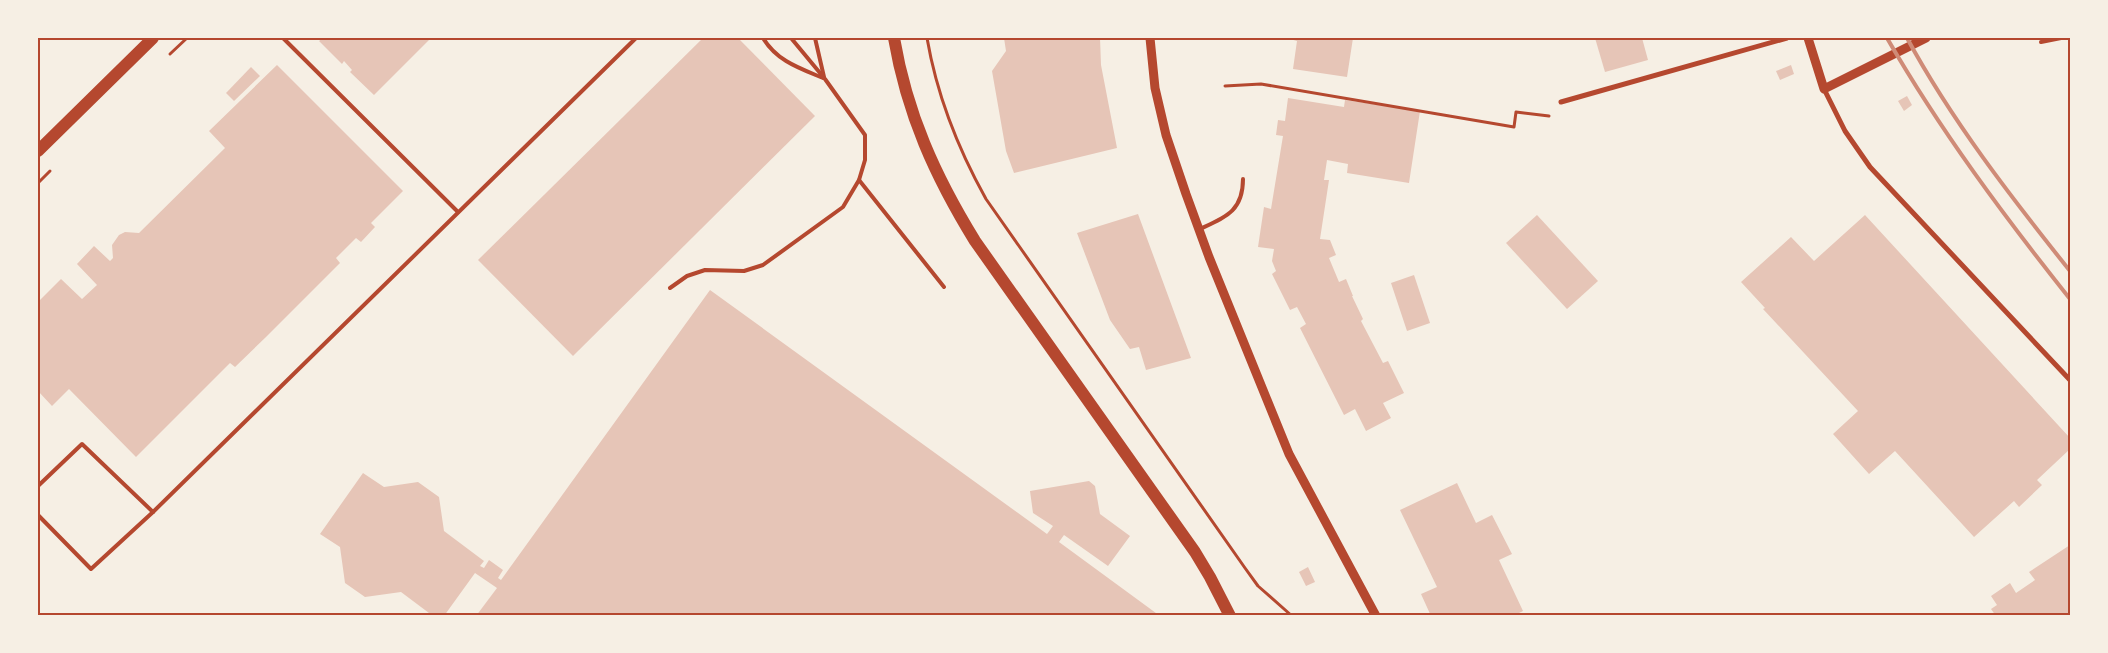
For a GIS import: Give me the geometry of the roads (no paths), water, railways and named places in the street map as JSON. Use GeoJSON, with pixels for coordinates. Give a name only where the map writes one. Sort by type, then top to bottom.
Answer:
{"type":"FeatureCollection","features":[{"type":"Feature","properties":{"kind":"main road"},"geometry":{"type":"LineString","coordinates":[[38,151],[153,38]]}},
{"type":"Feature","properties":{"kind":"main road"},"geometry":{"type":"LineString","coordinates":[[894,38],[905,91],[918,130],[949,198],[975,241],[1195,552],[1230,616]]}},
{"type":"Feature","properties":{"kind":"street"},"geometry":{"type":"LineString","coordinates":[[1150,38],[1155,88],[1166,135],[1209,257],[1289,454],[1376,616]]}},
{"type":"Feature","properties":{"kind":"street"},"geometry":{"type":"LineString","coordinates":[[1562,102],[1787,38]]}},
{"type":"Feature","properties":{"kind":"street"},"geometry":{"type":"LineString","coordinates":[[1808,38],[1824,89],[1845,131],[1870,167],[2070,380]]}},
{"type":"Feature","properties":{"kind":"street"},"geometry":{"type":"LineString","coordinates":[[1824,89],[1926,38]]}},
{"type":"Feature","properties":{"kind":"lane"},"geometry":{"type":"LineString","coordinates":[[283,38],[458,212]]}},
{"type":"Feature","properties":{"kind":"lane"},"geometry":{"type":"LineString","coordinates":[[38,515],[91,569],[153,512],[636,38]]}},
{"type":"Feature","properties":{"kind":"lane"},"geometry":{"type":"LineString","coordinates":[[763,38],[770,48],[786,62],[825,79]]}},
{"type":"Feature","properties":{"kind":"lane"},"geometry":{"type":"LineString","coordinates":[[670,288],[687,276],[705,270],[744,271],[763,265],[843,207],[859,180],[865,160],[865,135],[825,79],[791,38]]}},
{"type":"Feature","properties":{"kind":"lane"},"geometry":{"type":"LineString","coordinates":[[815,38],[825,79]]}},
{"type":"Feature","properties":{"kind":"lane"},"geometry":{"type":"LineString","coordinates":[[2041,42],[2061,38]]}},
{"type":"Feature","properties":{"kind":"lane"},"geometry":{"type":"LineString","coordinates":[[1200,229],[1221,220],[1236,208],[1243,194],[1243,179]]}},
{"type":"Feature","properties":{"kind":"lane"},"geometry":{"type":"LineString","coordinates":[[859,180],[944,287]]}},
{"type":"Feature","properties":{"kind":"lane"},"geometry":{"type":"LineString","coordinates":[[38,486],[82,444],[153,512]]}},
{"type":"Feature","properties":{"kind":"railway"},"geometry":{"type":"LineString","coordinates":[[1887,38],[1929,106],[1974,172],[2070,299]]}},
{"type":"Feature","properties":{"kind":"railway"},"geometry":{"type":"LineString","coordinates":[[1907,38],[1943,99],[1983,158],[2070,271]]}}]}
